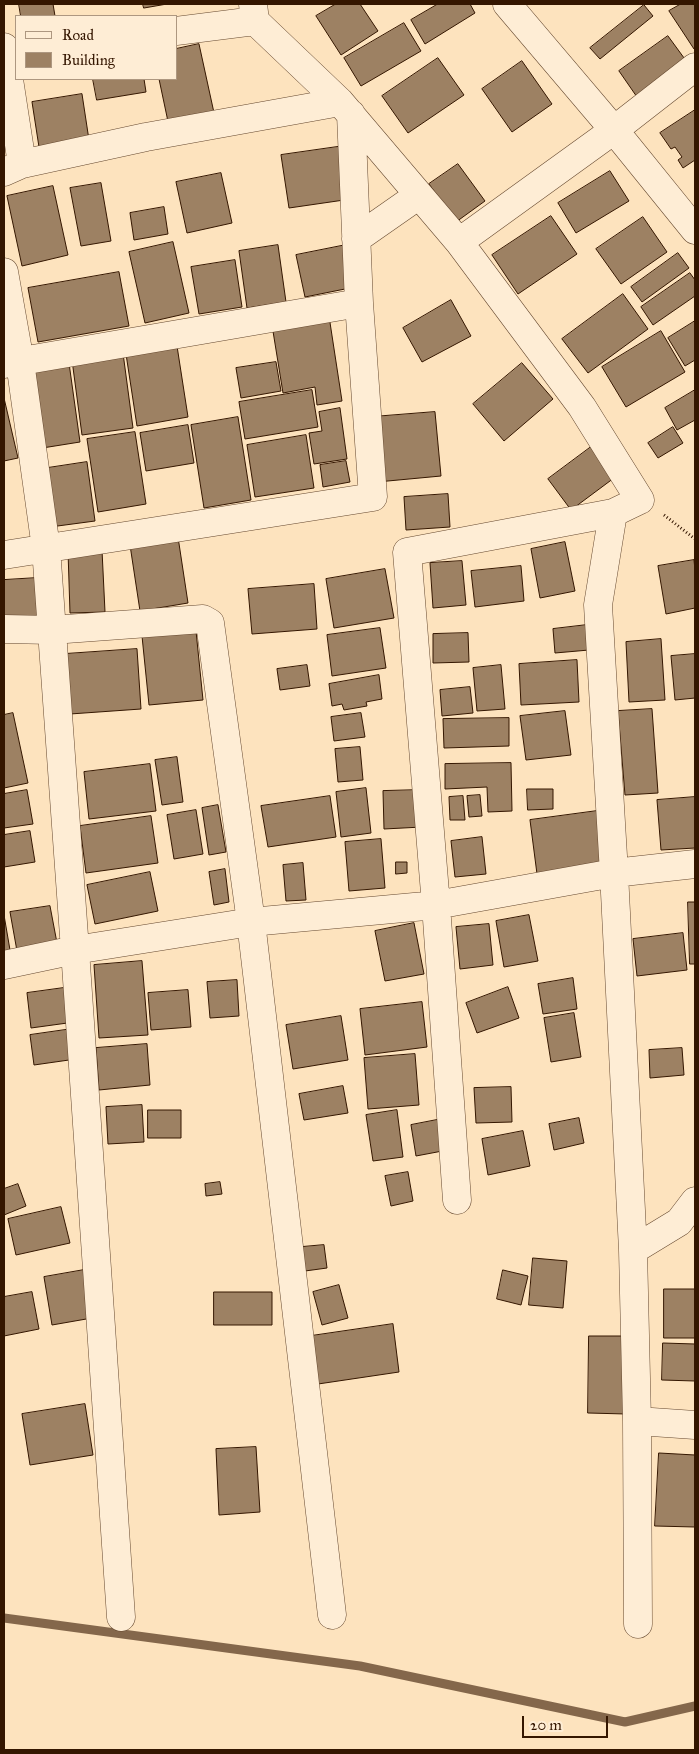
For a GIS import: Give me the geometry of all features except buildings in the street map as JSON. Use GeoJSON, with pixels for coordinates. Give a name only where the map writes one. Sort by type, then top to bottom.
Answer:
{"type":"FeatureCollection","features":[{"type":"Feature","properties":{"kind":"street"},"geometry":{"type":"LineString","coordinates":[[507,4],[614,130],[695,230]]}},
{"type":"Feature","properties":{"kind":"street"},"geometry":{"type":"LineString","coordinates":[[178,31],[254,12],[345,108],[459,242],[582,407],[640,500],[613,513],[408,552],[457,1200]]}},
{"type":"Feature","properties":{"kind":"street"},"geometry":{"type":"LineString","coordinates":[[7,52],[13,168],[146,137],[345,108]]}},
{"type":"Feature","properties":{"kind":"street"},"geometry":{"type":"LineString","coordinates":[[459,242],[614,130],[695,67]]}},
{"type":"Feature","properties":{"kind":"street"},"geometry":{"type":"LineString","coordinates":[[4,555],[373,497],[358,302],[356,239],[345,108]]}},
{"type":"Feature","properties":{"kind":"street"},"geometry":{"type":"LineString","coordinates":[[356,239],[419,195]]}},
{"type":"Feature","properties":{"kind":"street"},"geometry":{"type":"LineString","coordinates":[[4,272],[12,363],[46,548],[121,1617]]}},
{"type":"Feature","properties":{"kind":"street"},"geometry":{"type":"LineString","coordinates":[[12,363],[358,302]]}},
{"type":"Feature","properties":{"kind":"street"},"geometry":{"type":"LineString","coordinates":[[613,513],[598,605],[633,1250],[637,1421],[638,1624]]}},
{"type":"Feature","properties":{"kind":"street"},"geometry":{"type":"LineString","coordinates":[[4,629],[52,630],[203,619],[208,621],[213,644],[251,922],[332,1615]]}},
{"type":"Feature","properties":{"kind":"street"},"geometry":{"type":"LineString","coordinates":[[4,965],[75,950],[251,922],[436,905],[614,874],[695,864]]}},
{"type":"Feature","properties":{"kind":"street"},"geometry":{"type":"LineString","coordinates":[[633,1250],[679,1222],[695,1201]]}},
{"type":"Feature","properties":{"kind":"street"},"geometry":{"type":"LineString","coordinates":[[637,1421],[695,1425]]}},
{"type":"Feature","properties":{"kind":"path"},"geometry":{"type":"LineString","coordinates":[[640,500],[663,514],[695,539]]}},
{"type":"Feature","properties":{"kind":"waterway"},"geometry":{"type":"LineString","coordinates":[[4,1618],[360,1666],[625,1722],[695,1706]]}}]}
